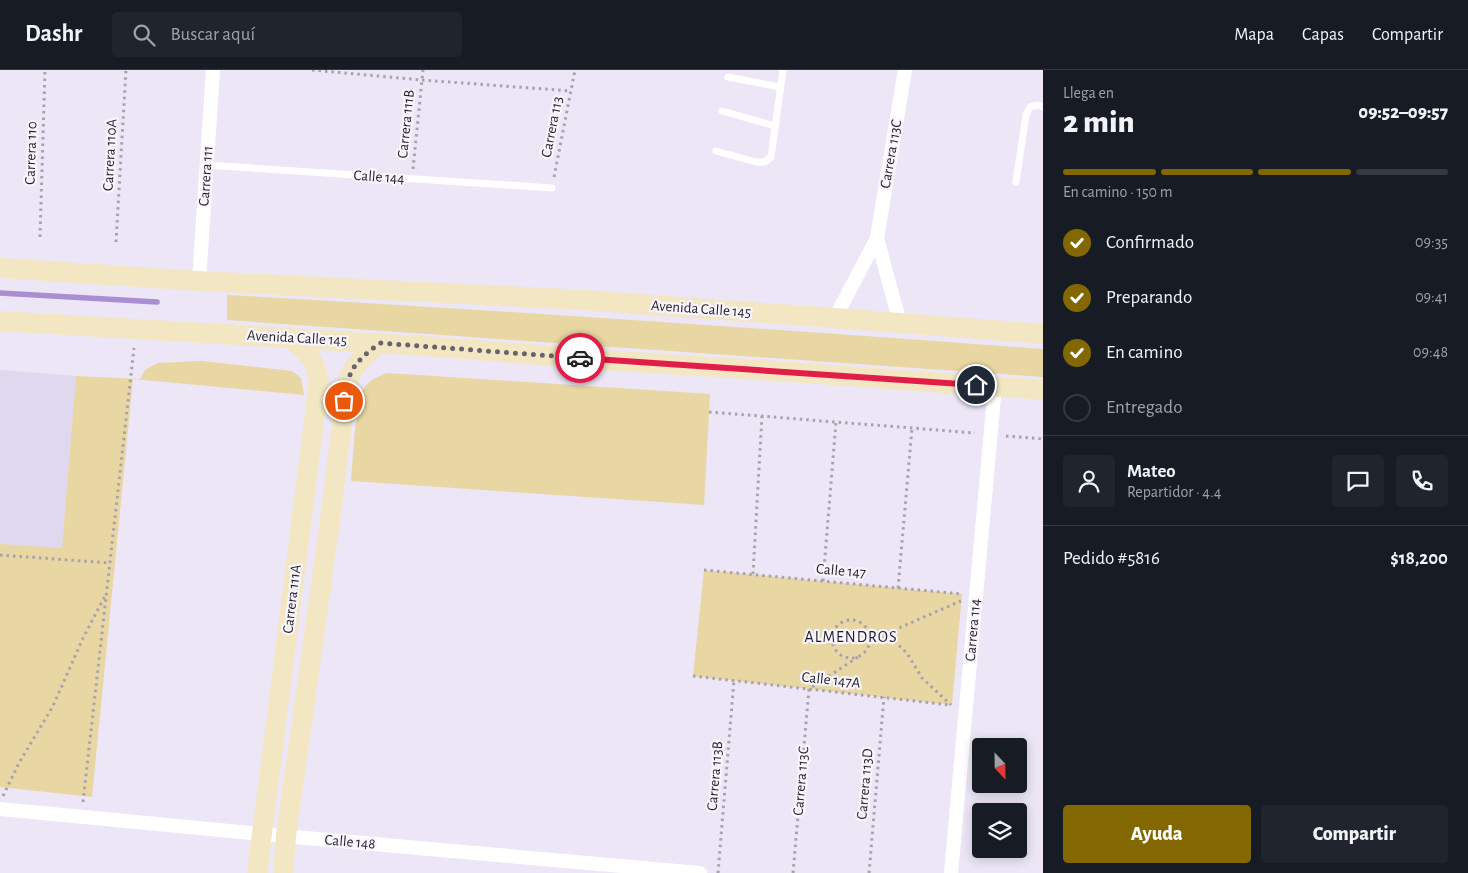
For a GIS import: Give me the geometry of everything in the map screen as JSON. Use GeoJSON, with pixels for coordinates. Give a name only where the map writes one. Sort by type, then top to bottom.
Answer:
{"type":"FeatureCollection","features":[{"type":"Feature","properties":{"kind":"main road","name":"Avenida Calle 145"},"geometry":{"type":"LineString","coordinates":[[0,268],[199,281],[567,299],[1043,334]]}},
{"type":"Feature","properties":{"kind":"main road","name":"Avenida Calle 145"},"geometry":{"type":"LineString","coordinates":[[0,321],[380,343],[1043,390]]}},
{"type":"Feature","properties":{"kind":"main road","name":"Carrera 111A"},"geometry":{"type":"LineString","coordinates":[[257,873],[319,382],[311,357],[288,338]]}},
{"type":"Feature","properties":{"kind":"main road","name":"Carrera 111A"},"geometry":{"type":"LineString","coordinates":[[283,873],[286,836],[329,528],[347,383],[359,359],[380,343]]}},
{"type":"Feature","properties":{"kind":"street","name":"Carrera 111"},"geometry":{"type":"LineString","coordinates":[[199,281],[213,70]]}},
{"type":"Feature","properties":{"kind":"street","name":"Carrera 113C"},"geometry":{"type":"LineString","coordinates":[[835,318],[877,238],[905,70]]}},
{"type":"Feature","properties":{"kind":"street","name":"Carrera 113C"},"geometry":{"type":"LineString","coordinates":[[877,238],[900,323]]}},
{"type":"Feature","properties":{"kind":"street","name":"Carrera 114"},"geometry":{"type":"LineString","coordinates":[[950,873],[959,706],[976,595],[995,386]]}},
{"type":"Feature","properties":{"kind":"street","name":"Calle 148"},"geometry":{"type":"LineString","coordinates":[[0,809],[700,873]]}},
{"type":"Feature","properties":{"kind":"lane"},"geometry":{"type":"LineString","coordinates":[[716,151],[756,162],[765,162],[771,157],[783,70]]}},
{"type":"Feature","properties":{"kind":"lane"},"geometry":{"type":"LineString","coordinates":[[728,77],[780,87]]}},
{"type":"Feature","properties":{"kind":"lane"},"geometry":{"type":"LineString","coordinates":[[1016,182],[1026,115],[1030,107],[1038,105],[1043,107]]}},
{"type":"Feature","properties":{"kind":"lane"},"geometry":{"type":"LineString","coordinates":[[722,111],[775,126]]}},
{"type":"Feature","properties":{"kind":"lane","name":"Calle 144"},"geometry":{"type":"LineString","coordinates":[[207,165],[552,188]]}},
{"type":"Feature","properties":{"kind":"path","name":"Carrera 110"},"geometry":{"type":"LineString","coordinates":[[40,237],[45,70]]}},
{"type":"Feature","properties":{"kind":"path","name":"Carrera 110A"},"geometry":{"type":"LineString","coordinates":[[116,242],[126,70]]}},
{"type":"Feature","properties":{"kind":"path"},"geometry":{"type":"LineString","coordinates":[[312,70],[571,91]]}},
{"type":"Feature","properties":{"kind":"path","name":"Carrera 111B"},"geometry":{"type":"LineString","coordinates":[[412,179],[423,70]]}},
{"type":"Feature","properties":{"kind":"path","name":"Carrera 113"},"geometry":{"type":"LineString","coordinates":[[552,188],[575,70]]}},
{"type":"Feature","properties":{"kind":"path"},"geometry":{"type":"LineString","coordinates":[[82,817],[134,348]]}},
{"type":"Feature","properties":{"kind":"path"},"geometry":{"type":"LineString","coordinates":[[709,412],[1043,438]]}},
{"type":"Feature","properties":{"kind":"path"},"geometry":{"type":"LineString","coordinates":[[753,574],[762,416]]}},
{"type":"Feature","properties":{"kind":"path"},"geometry":{"type":"LineString","coordinates":[[822,581],[836,422]]}},
{"type":"Feature","properties":{"kind":"path"},"geometry":{"type":"LineString","coordinates":[[898,588],[912,428]]}},
{"type":"Feature","properties":{"kind":"path"},"geometry":{"type":"LineString","coordinates":[[0,555],[110,563]]}},
{"type":"Feature","properties":{"kind":"path","name":"Calle 147"},"geometry":{"type":"LineString","coordinates":[[704,570],[976,595]]}},
{"type":"Feature","properties":{"kind":"path"},"geometry":{"type":"LineString","coordinates":[[0,803],[19,763],[53,706],[83,638],[107,593]]}},
{"type":"Feature","properties":{"kind":"path"},"geometry":{"type":"LineString","coordinates":[[890,637],[901,627],[976,595]]}},
{"type":"Feature","properties":{"kind":"path"},"geometry":{"type":"LineString","coordinates":[[809,689],[864,654],[868,648],[870,636],[864,624],[852,619],[840,623],[832,632],[831,639],[835,651],[846,658],[858,657]]}},
{"type":"Feature","properties":{"kind":"path"},"geometry":{"type":"LineString","coordinates":[[870,636],[890,637],[907,653],[922,678],[959,706]]}},
{"type":"Feature","properties":{"kind":"path","name":"Calle 147A"},"geometry":{"type":"LineString","coordinates":[[693,676],[959,706]]}},
{"type":"Feature","properties":{"kind":"path","name":"Carrera 113B"},"geometry":{"type":"LineString","coordinates":[[718,873],[734,680]]}},
{"type":"Feature","properties":{"kind":"path","name":"Carrera 113C"},"geometry":{"type":"LineString","coordinates":[[793,873],[809,689]]}},
{"type":"Feature","properties":{"kind":"path","name":"Carrera 113D"},"geometry":{"type":"LineString","coordinates":[[869,873],[884,697]]}},
{"type":"Feature","properties":{"kind":"shaded area"},"geometry":{"type":"Polygon","coordinates":[[[227,295],[635,320],[1043,349],[1043,377],[227,320],[227,295]]]}},
{"type":"Feature","properties":{"kind":"shaded area"},"geometry":{"type":"Polygon","coordinates":[[[202,361],[292,371],[301,378],[304,395],[133,379],[92,797],[0,787],[0,544],[62,548],[76,376],[140,379],[145,370],[158,363],[202,361]]]}},
{"type":"Feature","properties":{"kind":"shaded area"},"geometry":{"type":"Polygon","coordinates":[[[0,370],[76,376],[62,549],[0,544],[0,370]]]}},
{"type":"Feature","properties":{"kind":"shaded area"},"geometry":{"type":"Polygon","coordinates":[[[387,373],[710,394],[704,505],[351,481],[356,418],[361,395],[369,382],[387,373]]]}},
{"type":"Feature","properties":{"kind":"shaded area"},"geometry":{"type":"Polygon","coordinates":[[[704,570],[962,594],[952,705],[693,676],[704,570]]]}},
{"type":"Feature","properties":{"kind":"waterway"},"geometry":{"type":"LineString","coordinates":[[0,293],[157,302]]}},
{"type":"Feature","properties":{"kind":"way so far"},"geometry":{"type":"LineString","coordinates":[[344,401],[347,383],[359,359],[380,343],[580,358]]}},
{"type":"Feature","properties":{"kind":"district","name":"ALMENDROS"},"geometry":{"type":"Point","coordinates":[851,637]}},
{"type":"Feature","properties":{"kind":"route"},"geometry":{"type":"LineString","coordinates":[[580,358],[976,385]]}}]}
